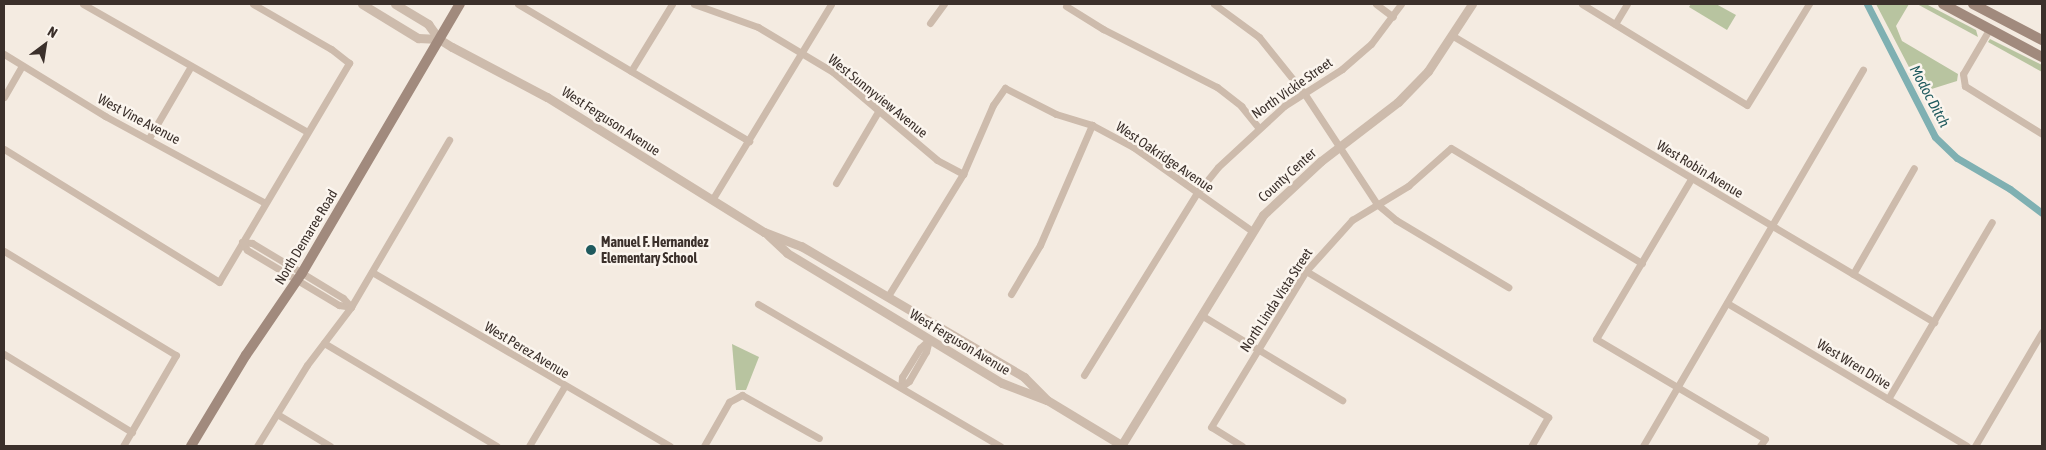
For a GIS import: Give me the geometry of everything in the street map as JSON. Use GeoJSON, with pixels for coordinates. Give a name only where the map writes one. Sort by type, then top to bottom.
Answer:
{"type":"FeatureCollection","features":[{"type":"Feature","properties":{"kind":"main road","name":"North Demaree Road"},"geometry":{"type":"LineString","coordinates":[[191,446],[246,355],[300,277],[460,4]]}},
{"type":"Feature","properties":{"kind":"main road"},"geometry":{"type":"LineString","coordinates":[[1942,4],[2042,57]]}},
{"type":"Feature","properties":{"kind":"main road"},"geometry":{"type":"LineString","coordinates":[[1973,4],[2042,40]]}},
{"type":"Feature","properties":{"kind":"street"},"geometry":{"type":"LineString","coordinates":[[83,4],[307,132]]}},
{"type":"Feature","properties":{"kind":"street"},"geometry":{"type":"LineString","coordinates":[[4,149],[219,282],[348,63],[331,49],[253,4]]}},
{"type":"Feature","properties":{"kind":"street","name":"West Ferguson Avenue"},"geometry":{"type":"LineString","coordinates":[[362,4],[418,38],[439,39]]}},
{"type":"Feature","properties":{"kind":"street","name":"West Ferguson Avenue"},"geometry":{"type":"LineString","coordinates":[[395,4],[428,24],[439,39],[547,97],[764,232],[787,253],[929,340],[1018,392],[1047,400]]}},
{"type":"Feature","properties":{"kind":"street"},"geometry":{"type":"LineString","coordinates":[[518,4],[749,141]]}},
{"type":"Feature","properties":{"kind":"street"},"geometry":{"type":"LineString","coordinates":[[631,71],[672,4]]}},
{"type":"Feature","properties":{"kind":"street","name":"West Sunnyview Avenue"},"geometry":{"type":"LineString","coordinates":[[694,4],[758,27],[833,72],[937,160],[963,174]]}},
{"type":"Feature","properties":{"kind":"street"},"geometry":{"type":"LineString","coordinates":[[712,200],[831,4]]}},
{"type":"Feature","properties":{"kind":"street"},"geometry":{"type":"LineString","coordinates":[[930,23],[944,4]]}},
{"type":"Feature","properties":{"kind":"street"},"geometry":{"type":"LineString","coordinates":[[1214,4],[1260,37],[1304,93],[1342,147],[1377,204],[1396,220],[1508,287]]}},
{"type":"Feature","properties":{"kind":"street"},"geometry":{"type":"LineString","coordinates":[[1376,4],[1393,17]]}},
{"type":"Feature","properties":{"kind":"street","name":"North Vickie Street"},"geometry":{"type":"LineString","coordinates":[[1084,375],[1197,193],[1258,127],[1304,93],[1342,69],[1372,44],[1393,17],[1400,4]]}},
{"type":"Feature","properties":{"kind":"street","name":"County Center"},"geometry":{"type":"LineString","coordinates":[[1122,446],[1252,231],[1275,201],[1398,102],[1428,71],[1453,36],[1472,4]]}},
{"type":"Feature","properties":{"kind":"street"},"geometry":{"type":"LineString","coordinates":[[1582,4],[1747,105],[1808,4]]}},
{"type":"Feature","properties":{"kind":"street"},"geometry":{"type":"LineString","coordinates":[[1615,24],[1628,4]]}},
{"type":"Feature","properties":{"kind":"street"},"geometry":{"type":"LineString","coordinates":[[1066,6],[1103,29],[1217,87],[1241,106],[1258,127]]}},
{"type":"Feature","properties":{"kind":"street"},"geometry":{"type":"LineString","coordinates":[[1990,28],[1963,74],[1963,80],[1971,91],[2042,134]]}},
{"type":"Feature","properties":{"kind":"street","name":"West Robin Avenue"},"geometry":{"type":"LineString","coordinates":[[1453,36],[1934,322]]}},
{"type":"Feature","properties":{"kind":"street","name":"West Vine Avenue"},"geometry":{"type":"LineString","coordinates":[[4,54],[105,116],[149,138],[265,203]]}},
{"type":"Feature","properties":{"kind":"street"},"geometry":{"type":"LineString","coordinates":[[4,97],[22,66]]}},
{"type":"Feature","properties":{"kind":"street"},"geometry":{"type":"LineString","coordinates":[[149,138],[191,66]]}},
{"type":"Feature","properties":{"kind":"street"},"geometry":{"type":"LineString","coordinates":[[1642,446],[1678,388],[1863,70]]}},
{"type":"Feature","properties":{"kind":"street","name":"West Oakridge Avenue"},"geometry":{"type":"LineString","coordinates":[[963,174],[990,112],[1005,88],[1056,114],[1092,125],[1133,147],[1252,231]]}},
{"type":"Feature","properties":{"kind":"street"},"geometry":{"type":"LineString","coordinates":[[836,183],[879,110]]}},
{"type":"Feature","properties":{"kind":"street"},"geometry":{"type":"LineString","coordinates":[[1011,294],[1040,245],[1092,125]]}},
{"type":"Feature","properties":{"kind":"street"},"geometry":{"type":"LineString","coordinates":[[257,446],[276,414],[372,272],[449,140]]}},
{"type":"Feature","properties":{"kind":"street","name":"North Linda Vista Street"},"geometry":{"type":"LineString","coordinates":[[1242,446],[1211,428],[1306,271],[1352,220],[1408,186],[1452,148],[1642,263]]}},
{"type":"Feature","properties":{"kind":"street"},"geometry":{"type":"LineString","coordinates":[[1854,274],[1914,168]]}},
{"type":"Feature","properties":{"kind":"street"},"geometry":{"type":"LineString","coordinates":[[888,296],[963,174]]}},
{"type":"Feature","properties":{"kind":"street"},"geometry":{"type":"LineString","coordinates":[[1691,179],[1596,339],[1765,439],[1760,446]]}},
{"type":"Feature","properties":{"kind":"street"},"geometry":{"type":"LineString","coordinates":[[1888,399],[1992,222]]}},
{"type":"Feature","properties":{"kind":"street","name":"West Ferguson Avenue"},"geometry":{"type":"LineString","coordinates":[[764,232],[802,246],[1024,377],[1047,400],[1122,446]]}},
{"type":"Feature","properties":{"kind":"street"},"geometry":{"type":"LineString","coordinates":[[242,242],[247,250],[300,277],[339,305],[350,307]]}},
{"type":"Feature","properties":{"kind":"street"},"geometry":{"type":"LineString","coordinates":[[4,251],[176,355],[123,446]]}},
{"type":"Feature","properties":{"kind":"street"},"geometry":{"type":"LineString","coordinates":[[1306,271],[1548,417],[1531,446]]}},
{"type":"Feature","properties":{"kind":"street","name":"West Perez Avenue"},"geometry":{"type":"LineString","coordinates":[[372,272],[564,387],[670,446]]}},
{"type":"Feature","properties":{"kind":"street","name":"West Wren Drive"},"geometry":{"type":"LineString","coordinates":[[1727,303],[1967,446]]}},
{"type":"Feature","properties":{"kind":"street"},"geometry":{"type":"LineString","coordinates":[[758,304],[1000,446]]}},
{"type":"Feature","properties":{"kind":"street"},"geometry":{"type":"LineString","coordinates":[[1201,315],[1342,400]]}},
{"type":"Feature","properties":{"kind":"street"},"geometry":{"type":"LineString","coordinates":[[1975,446],[2042,332]]}},
{"type":"Feature","properties":{"kind":"street"},"geometry":{"type":"LineString","coordinates":[[901,387],[907,370],[920,348],[929,340]]}},
{"type":"Feature","properties":{"kind":"street"},"geometry":{"type":"LineString","coordinates":[[324,343],[497,446]]}},
{"type":"Feature","properties":{"kind":"street"},"geometry":{"type":"LineString","coordinates":[[4,354],[132,432]]}},
{"type":"Feature","properties":{"kind":"street"},"geometry":{"type":"LineString","coordinates":[[529,446],[564,387]]}},
{"type":"Feature","properties":{"kind":"street"},"geometry":{"type":"LineString","coordinates":[[704,446],[729,402],[738,396],[752,399],[819,438]]}},
{"type":"Feature","properties":{"kind":"street"},"geometry":{"type":"LineString","coordinates":[[276,414],[330,446]]}},
{"type":"Feature","properties":{"kind":"green space"},"geometry":{"type":"Polygon","coordinates":[[[1691,4],[1716,4],[1736,15],[1727,30],[1689,7],[1691,4]]]}},
{"type":"Feature","properties":{"kind":"green space"},"geometry":{"type":"Polygon","coordinates":[[[1876,4],[1909,4],[1896,26],[1902,41],[1958,74],[1957,81],[1922,92],[1876,4]]]}},
{"type":"Feature","properties":{"kind":"green space"},"geometry":{"type":"Polygon","coordinates":[[[1917,4],[1926,4],[1976,30],[1978,37],[1917,4]]]}},
{"type":"Feature","properties":{"kind":"green space"},"geometry":{"type":"Polygon","coordinates":[[[1990,39],[2042,65],[2042,72],[1988,42],[1990,39]]]}},
{"type":"Feature","properties":{"kind":"green space"},"geometry":{"type":"Polygon","coordinates":[[[732,344],[759,357],[746,390],[736,390],[732,344]]]}},
{"type":"Feature","properties":{"kind":"waterway","name":"Modoc Ditch"},"geometry":{"type":"LineString","coordinates":[[1867,4],[1935,137],[1957,158],[2010,189],[2042,213]]}},
{"type":"Feature","properties":{"kind":"place","name":"Manuel F. Hernandez Elementary School"},"geometry":{"type":"Point","coordinates":[591,250]}}]}
